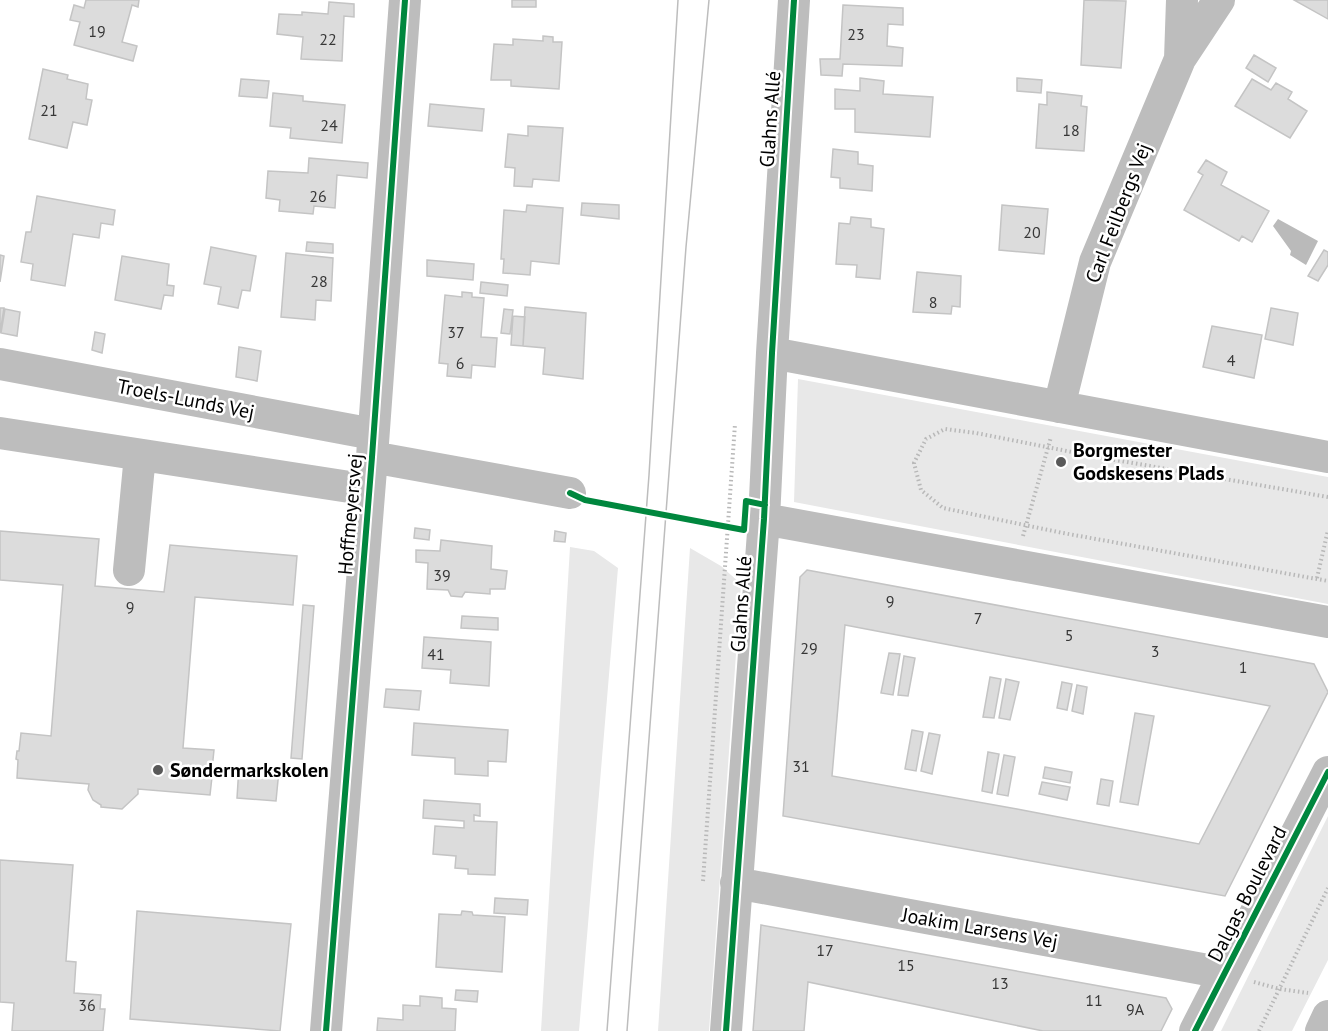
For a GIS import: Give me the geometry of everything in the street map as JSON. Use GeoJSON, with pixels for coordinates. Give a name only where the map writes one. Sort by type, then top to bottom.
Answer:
{"type":"FeatureCollection","features":[{"type":"Feature","properties":{"kind":"street","name":"Hoffmeyersvej"},"geometry":{"type":"LineString","coordinates":[[326,1031],[405,0]]}},
{"type":"Feature","properties":{"kind":"street","name":"Glahns Allé"},"geometry":{"type":"LineString","coordinates":[[726,1031],[736,883],[743,525],[772,353],[794,0]]}},
{"type":"Feature","properties":{"kind":"street","name":"Carl Feilbergs Vej"},"geometry":{"type":"LineString","coordinates":[[1180,59],[1182,0]]}},
{"type":"Feature","properties":{"kind":"street","name":"Carl Feilbergs Vej"},"geometry":{"type":"LineString","coordinates":[[1059,407],[1095,262],[1180,59],[1219,0]]}},
{"type":"Feature","properties":{"kind":"street"},"geometry":{"type":"LineString","coordinates":[[772,353],[1328,457]]}},
{"type":"Feature","properties":{"kind":"street","name":"Troels-Lunds Vej"},"geometry":{"type":"LineString","coordinates":[[0,364],[372,446],[570,493]]}},
{"type":"Feature","properties":{"kind":"street"},"geometry":{"type":"LineString","coordinates":[[0,433],[369,490]]}},
{"type":"Feature","properties":{"kind":"street"},"geometry":{"type":"LineString","coordinates":[[129,570],[140,454]]}},
{"type":"Feature","properties":{"kind":"street"},"geometry":{"type":"LineString","coordinates":[[743,525],[1016,565],[1328,622]]}},
{"type":"Feature","properties":{"kind":"street","name":"Dalgas Boulevard"},"geometry":{"type":"LineString","coordinates":[[1195,1031],[1328,772]]}},
{"type":"Feature","properties":{"kind":"street","name":"Joakim Larsens Vej"},"geometry":{"type":"LineString","coordinates":[[736,883],[1224,973]]}},
{"type":"Feature","properties":{"kind":"street"},"geometry":{"type":"LineString","coordinates":[[1320,1031],[1323,1006]]}},
{"type":"Feature","properties":{"kind":"path"},"geometry":{"type":"LineString","coordinates":[[1016,565],[1059,407]]}},
{"type":"Feature","properties":{"kind":"path"},"geometry":{"type":"LineString","coordinates":[[1328,497],[945,429],[926,439],[914,463],[921,490],[943,508],[1328,580]]}},
{"type":"Feature","properties":{"kind":"path"},"geometry":{"type":"LineString","coordinates":[[719,525],[743,525]]}},
{"type":"Feature","properties":{"kind":"path"},"geometry":{"type":"LineString","coordinates":[[1317,578],[1328,530]]}},
{"type":"Feature","properties":{"kind":"path"},"geometry":{"type":"LineString","coordinates":[[1258,1031],[1328,888]]}},
{"type":"Feature","properties":{"kind":"path"},"geometry":{"type":"LineString","coordinates":[[1224,973],[1280,989],[1323,1006]]}},
{"type":"Feature","properties":{"kind":"shaded area"},"geometry":{"type":"Polygon","coordinates":[[[1278,219],[1318,241],[1306,265],[1290,255],[1291,251],[1273,226],[1278,219]]]}},
{"type":"Feature","properties":{"kind":"shaded area"},"geometry":{"type":"Polygon","coordinates":[[[798,379],[1328,477],[1328,604],[794,502],[798,379]]]}},
{"type":"Feature","properties":{"kind":"shaded area"},"geometry":{"type":"Polygon","coordinates":[[[570,547],[594,551],[618,568],[579,1031],[541,1031],[570,547]]]}},
{"type":"Feature","properties":{"kind":"shaded area"},"geometry":{"type":"Polygon","coordinates":[[[690,548],[721,566],[741,584],[709,1031],[658,1031],[690,548]]]}},
{"type":"Feature","properties":{"kind":"shaded area"},"geometry":{"type":"Polygon","coordinates":[[[1328,816],[1328,960],[1292,1031],[1221,1031],[1328,816]]]}},
{"type":"Feature","properties":{"kind":"building"},"geometry":{"type":"Polygon","coordinates":[[[86,0],[139,0],[138,7],[132,5],[122,42],[137,46],[133,61],[74,45],[80,22],[70,20],[74,5],[84,8],[86,0]]]}},
{"type":"Feature","properties":{"kind":"building"},"geometry":{"type":"Polygon","coordinates":[[[512,0],[536,0],[536,7],[512,7],[512,0]]]}},
{"type":"Feature","properties":{"kind":"building"},"geometry":{"type":"Polygon","coordinates":[[[1084,0],[1126,1],[1121,68],[1081,65],[1084,0]]]}},
{"type":"Feature","properties":{"kind":"building"},"geometry":{"type":"Polygon","coordinates":[[[1294,0],[1328,0],[1328,19],[1294,0]]]}},
{"type":"Feature","properties":{"kind":"building"},"geometry":{"type":"Polygon","coordinates":[[[329,2],[354,4],[354,17],[344,16],[342,61],[301,59],[303,37],[277,34],[279,14],[302,15],[302,12],[328,14],[329,2]]]}},
{"type":"Feature","properties":{"kind":"building"},"geometry":{"type":"Polygon","coordinates":[[[843,5],[903,8],[903,25],[888,24],[887,46],[903,48],[902,66],[843,64],[842,76],[821,75],[820,59],[840,59],[843,5]]]}},
{"type":"Feature","properties":{"kind":"building"},"geometry":{"type":"Polygon","coordinates":[[[543,36],[553,37],[553,42],[562,42],[559,89],[511,86],[511,80],[491,80],[494,44],[513,45],[513,39],[543,41],[543,36]]]}},
{"type":"Feature","properties":{"kind":"building"},"geometry":{"type":"Polygon","coordinates":[[[1254,55],[1276,68],[1268,82],[1246,68],[1254,55]]]}},
{"type":"Feature","properties":{"kind":"building"},"geometry":{"type":"Polygon","coordinates":[[[43,69],[68,75],[67,79],[88,84],[86,99],[92,100],[87,125],[73,122],[67,148],[29,139],[43,69]]]}},
{"type":"Feature","properties":{"kind":"building"},"geometry":{"type":"Polygon","coordinates":[[[860,78],[884,81],[883,94],[933,97],[930,137],[855,132],[855,109],[835,109],[835,89],[860,91],[860,78]]]}},
{"type":"Feature","properties":{"kind":"building"},"geometry":{"type":"Polygon","coordinates":[[[1017,78],[1042,80],[1041,93],[1017,91],[1017,78]]]}},
{"type":"Feature","properties":{"kind":"building"},"geometry":{"type":"Polygon","coordinates":[[[241,79],[269,81],[267,98],[239,96],[241,79]]]}},
{"type":"Feature","properties":{"kind":"building"},"geometry":{"type":"Polygon","coordinates":[[[1252,79],[1271,90],[1276,83],[1292,92],[1288,99],[1307,111],[1290,138],[1235,106],[1252,79]]]}},
{"type":"Feature","properties":{"kind":"building"},"geometry":{"type":"Polygon","coordinates":[[[1047,92],[1082,96],[1081,106],[1087,107],[1084,151],[1036,148],[1039,104],[1047,105],[1047,92]]]}},
{"type":"Feature","properties":{"kind":"building"},"geometry":{"type":"Polygon","coordinates":[[[273,93],[303,96],[303,101],[345,105],[342,143],[290,138],[291,128],[270,126],[273,93]]]}},
{"type":"Feature","properties":{"kind":"building"},"geometry":{"type":"Polygon","coordinates":[[[430,104],[484,109],[482,131],[428,126],[430,104]]]}},
{"type":"Feature","properties":{"kind":"building"},"geometry":{"type":"Polygon","coordinates":[[[528,126],[563,128],[559,181],[533,179],[532,187],[514,186],[515,168],[505,167],[508,134],[528,136],[528,126]]]}},
{"type":"Feature","properties":{"kind":"building"},"geometry":{"type":"Polygon","coordinates":[[[833,149],[858,152],[858,164],[873,166],[872,191],[840,188],[840,178],[831,177],[833,149]]]}},
{"type":"Feature","properties":{"kind":"building"},"geometry":{"type":"Polygon","coordinates":[[[309,158],[368,163],[367,178],[337,175],[335,208],[314,206],[313,214],[279,211],[280,200],[266,198],[268,171],[308,173],[309,158]]]}},
{"type":"Feature","properties":{"kind":"building"},"geometry":{"type":"Polygon","coordinates":[[[1206,160],[1227,172],[1221,185],[1269,211],[1252,242],[1242,236],[1239,241],[1184,210],[1203,175],[1198,172],[1206,160]]]}},
{"type":"Feature","properties":{"kind":"building"},"geometry":{"type":"Polygon","coordinates":[[[37,196],[115,210],[113,225],[101,223],[99,238],[73,234],[65,286],[31,280],[33,264],[21,262],[26,232],[31,232],[37,196]]]}},
{"type":"Feature","properties":{"kind":"building"},"geometry":{"type":"Polygon","coordinates":[[[582,203],[619,205],[619,219],[581,215],[582,203]]]}},
{"type":"Feature","properties":{"kind":"building"},"geometry":{"type":"Polygon","coordinates":[[[527,205],[563,208],[559,264],[531,261],[530,275],[503,273],[504,259],[501,259],[504,210],[526,212],[527,205]]]}},
{"type":"Feature","properties":{"kind":"building"},"geometry":{"type":"Polygon","coordinates":[[[1002,205],[1048,209],[1044,254],[999,250],[1002,205]]]}},
{"type":"Feature","properties":{"kind":"building"},"geometry":{"type":"Polygon","coordinates":[[[851,217],[871,219],[871,227],[884,229],[880,279],[856,277],[857,265],[836,264],[839,223],[850,224],[851,217]]]}},
{"type":"Feature","properties":{"kind":"building"},"geometry":{"type":"Polygon","coordinates":[[[307,242],[333,244],[333,253],[306,251],[307,242]]]}},
{"type":"Feature","properties":{"kind":"building"},"geometry":{"type":"Polygon","coordinates":[[[211,247],[256,256],[250,291],[242,290],[238,308],[218,304],[221,287],[204,284],[211,247]]]}},
{"type":"Feature","properties":{"kind":"building"},"geometry":{"type":"Polygon","coordinates":[[[1324,250],[1328,252],[1328,265],[1318,281],[1308,276],[1324,250]]]}},
{"type":"Feature","properties":{"kind":"building"},"geometry":{"type":"Polygon","coordinates":[[[286,253],[333,258],[331,301],[316,300],[315,320],[281,317],[286,253]]]}},
{"type":"Feature","properties":{"kind":"building"},"geometry":{"type":"Polygon","coordinates":[[[0,255],[4,256],[0,282],[0,255]]]}},
{"type":"Feature","properties":{"kind":"building"},"geometry":{"type":"Polygon","coordinates":[[[122,256],[169,264],[167,285],[174,286],[173,296],[164,295],[161,309],[115,300],[122,256]]]}},
{"type":"Feature","properties":{"kind":"building"},"geometry":{"type":"Polygon","coordinates":[[[427,260],[474,264],[473,280],[427,276],[427,260]]]}},
{"type":"Feature","properties":{"kind":"building"},"geometry":{"type":"Polygon","coordinates":[[[917,272],[961,276],[960,307],[952,306],[951,314],[913,312],[917,272]]]}},
{"type":"Feature","properties":{"kind":"building"},"geometry":{"type":"Polygon","coordinates":[[[481,282],[508,285],[507,296],[480,293],[481,282]]]}},
{"type":"Feature","properties":{"kind":"building"},"geometry":{"type":"Polygon","coordinates":[[[462,292],[472,293],[472,297],[484,298],[481,337],[497,338],[495,367],[472,365],[471,378],[447,376],[448,364],[439,363],[445,295],[462,297],[462,292]]]}},
{"type":"Feature","properties":{"kind":"building"},"geometry":{"type":"Polygon","coordinates":[[[525,307],[586,313],[583,379],[543,374],[545,348],[523,346],[525,307]]]}},
{"type":"Feature","properties":{"kind":"building"},"geometry":{"type":"Polygon","coordinates":[[[0,308],[4,308],[0,333],[0,308]]]}},
{"type":"Feature","properties":{"kind":"building"},"geometry":{"type":"Polygon","coordinates":[[[1271,308],[1298,313],[1293,345],[1265,339],[1271,308]]]}},
{"type":"Feature","properties":{"kind":"building"},"geometry":{"type":"Polygon","coordinates":[[[5,309],[20,312],[17,336],[1,333],[5,309]]]}},
{"type":"Feature","properties":{"kind":"building"},"geometry":{"type":"Polygon","coordinates":[[[504,309],[513,310],[510,334],[501,333],[504,309]]]}},
{"type":"Feature","properties":{"kind":"building"},"geometry":{"type":"Polygon","coordinates":[[[513,316],[525,317],[523,346],[511,345],[513,316]]]}},
{"type":"Feature","properties":{"kind":"building"},"geometry":{"type":"Polygon","coordinates":[[[1212,326],[1262,335],[1254,378],[1203,367],[1212,326]]]}},
{"type":"Feature","properties":{"kind":"building"},"geometry":{"type":"Polygon","coordinates":[[[95,332],[105,334],[102,353],[92,350],[95,332]]]}},
{"type":"Feature","properties":{"kind":"building"},"geometry":{"type":"Polygon","coordinates":[[[239,347],[261,351],[257,381],[236,377],[239,347]]]}},
{"type":"Feature","properties":{"kind":"building"},"geometry":{"type":"Polygon","coordinates":[[[415,528],[430,530],[429,540],[414,538],[415,528]]]}},
{"type":"Feature","properties":{"kind":"building"},"geometry":{"type":"Polygon","coordinates":[[[0,531],[99,539],[95,586],[164,592],[170,545],[297,556],[293,605],[195,597],[183,748],[214,750],[212,769],[215,769],[210,795],[138,789],[138,794],[122,809],[101,807],[93,800],[88,790],[89,784],[17,778],[18,760],[16,759],[21,733],[51,736],[63,585],[0,580],[0,531]]]}},
{"type":"Feature","properties":{"kind":"building"},"geometry":{"type":"Polygon","coordinates":[[[555,531],[566,533],[565,542],[554,541],[555,531]]]}},
{"type":"Feature","properties":{"kind":"building"},"geometry":{"type":"Polygon","coordinates":[[[441,540],[492,546],[491,569],[507,571],[505,589],[490,589],[490,594],[465,592],[462,597],[451,596],[448,590],[427,589],[428,563],[416,562],[416,550],[440,551],[441,540]]]}},
{"type":"Feature","properties":{"kind":"building"},"geometry":{"type":"Polygon","coordinates":[[[807,570],[1314,664],[1328,692],[1225,896],[783,816],[800,577],[807,570]],[[845,625],[832,776],[1199,844],[1270,706],[845,625]]]}},
{"type":"Feature","properties":{"kind":"building"},"geometry":{"type":"Polygon","coordinates":[[[303,605],[314,606],[302,759],[291,758],[303,605]]]}},
{"type":"Feature","properties":{"kind":"building"},"geometry":{"type":"Polygon","coordinates":[[[462,616],[498,618],[498,630],[461,628],[462,616]]]}},
{"type":"Feature","properties":{"kind":"building"},"geometry":{"type":"Polygon","coordinates":[[[424,637],[491,642],[489,686],[450,683],[451,670],[422,668],[424,637]]]}},
{"type":"Feature","properties":{"kind":"building"},"geometry":{"type":"Polygon","coordinates":[[[889,653],[900,654],[893,695],[881,693],[889,653]]]}},
{"type":"Feature","properties":{"kind":"building"},"geometry":{"type":"Polygon","coordinates":[[[904,656],[915,658],[908,696],[898,695],[904,656]]]}},
{"type":"Feature","properties":{"kind":"building"},"geometry":{"type":"Polygon","coordinates":[[[990,677],[1001,679],[994,718],[983,717],[990,677]]]}},
{"type":"Feature","properties":{"kind":"building"},"geometry":{"type":"Polygon","coordinates":[[[1006,679],[1019,682],[1010,720],[999,718],[1006,679]]]}},
{"type":"Feature","properties":{"kind":"building"},"geometry":{"type":"Polygon","coordinates":[[[1062,682],[1072,684],[1067,710],[1057,708],[1062,682]]]}},
{"type":"Feature","properties":{"kind":"building"},"geometry":{"type":"Polygon","coordinates":[[[1077,685],[1087,687],[1083,714],[1072,711],[1077,685]]]}},
{"type":"Feature","properties":{"kind":"building"},"geometry":{"type":"Polygon","coordinates":[[[386,689],[421,691],[419,710],[384,707],[386,689]]]}},
{"type":"Feature","properties":{"kind":"building"},"geometry":{"type":"Polygon","coordinates":[[[1135,713],[1154,716],[1138,805],[1120,802],[1135,713]]]}},
{"type":"Feature","properties":{"kind":"building"},"geometry":{"type":"Polygon","coordinates":[[[414,723],[508,730],[506,762],[488,761],[488,776],[455,774],[455,758],[412,755],[414,723]]]}},
{"type":"Feature","properties":{"kind":"building"},"geometry":{"type":"Polygon","coordinates":[[[912,730],[923,732],[916,771],[905,769],[912,730]]]}},
{"type":"Feature","properties":{"kind":"building"},"geometry":{"type":"Polygon","coordinates":[[[929,733],[940,735],[932,774],[921,771],[929,733]]]}},
{"type":"Feature","properties":{"kind":"building"},"geometry":{"type":"Polygon","coordinates":[[[988,752],[999,754],[992,793],[982,791],[988,752]]]}},
{"type":"Feature","properties":{"kind":"building"},"geometry":{"type":"Polygon","coordinates":[[[1004,755],[1015,757],[1008,796],[997,794],[1004,755]]]}},
{"type":"Feature","properties":{"kind":"building"},"geometry":{"type":"Polygon","coordinates":[[[239,766],[279,770],[276,801],[237,798],[239,766]]]}},
{"type":"Feature","properties":{"kind":"building"},"geometry":{"type":"Polygon","coordinates":[[[1045,767],[1072,772],[1070,783],[1043,778],[1045,767]]]}},
{"type":"Feature","properties":{"kind":"building"},"geometry":{"type":"Polygon","coordinates":[[[1101,779],[1113,781],[1109,806],[1097,804],[1101,779]]]}},
{"type":"Feature","properties":{"kind":"building"},"geometry":{"type":"Polygon","coordinates":[[[1042,782],[1070,787],[1067,800],[1039,794],[1042,782]]]}},
{"type":"Feature","properties":{"kind":"building"},"geometry":{"type":"Polygon","coordinates":[[[424,800],[480,804],[480,816],[474,815],[474,821],[497,822],[495,875],[468,874],[468,869],[455,868],[456,856],[433,854],[435,826],[464,828],[464,821],[423,818],[424,800]]]}},
{"type":"Feature","properties":{"kind":"building"},"geometry":{"type":"Polygon","coordinates":[[[0,860],[73,865],[66,961],[76,962],[74,993],[101,995],[100,1009],[105,1009],[103,1031],[12,1031],[14,1003],[0,1002],[0,860]]]}},
{"type":"Feature","properties":{"kind":"building"},"geometry":{"type":"Polygon","coordinates":[[[495,898],[528,900],[527,915],[494,913],[495,898]]]}},
{"type":"Feature","properties":{"kind":"building"},"geometry":{"type":"Polygon","coordinates":[[[137,911],[291,924],[280,1031],[130,1019],[137,911]]]}},
{"type":"Feature","properties":{"kind":"building"},"geometry":{"type":"Polygon","coordinates":[[[462,911],[472,912],[473,915],[505,917],[502,972],[436,967],[439,914],[461,915],[462,911]]]}},
{"type":"Feature","properties":{"kind":"building"},"geometry":{"type":"Polygon","coordinates":[[[761,925],[1166,998],[1172,1009],[1161,1031],[1043,1031],[808,982],[804,1031],[753,1031],[761,925]]]}},
{"type":"Feature","properties":{"kind":"building"},"geometry":{"type":"Polygon","coordinates":[[[456,990],[478,991],[477,1002],[455,1000],[456,990]]]}},
{"type":"Feature","properties":{"kind":"building"},"geometry":{"type":"Polygon","coordinates":[[[420,996],[442,998],[442,1008],[456,1009],[455,1031],[377,1031],[378,1018],[403,1020],[403,1005],[420,1006],[420,996]]]}},
{"type":"Feature","properties":{"kind":"tram line"},"geometry":{"type":"LineString","coordinates":[[607,1031],[649,475],[678,0]]}},
{"type":"Feature","properties":{"kind":"tram line"},"geometry":{"type":"LineString","coordinates":[[627,1031],[686,247],[709,0]]}},
{"type":"Feature","properties":{"kind":"cycle path"},"geometry":{"type":"LineString","coordinates":[[326,1031],[372,457],[405,0]]}},
{"type":"Feature","properties":{"kind":"cycle path"},"geometry":{"type":"LineString","coordinates":[[726,1031],[764,519],[794,0]]}},
{"type":"Feature","properties":{"kind":"cycle path"},"geometry":{"type":"LineString","coordinates":[[570,493],[585,500],[744,530],[746,501],[765,505]]}},
{"type":"Feature","properties":{"kind":"cycle path"},"geometry":{"type":"LineString","coordinates":[[1195,1031],[1328,772]]}},
{"type":"Feature","properties":{"kind":"place","name":"Borgmester Godskesens Plads"},"geometry":{"type":"Point","coordinates":[1061,462]}},
{"type":"Feature","properties":{"kind":"place","name":"Søndermarkskolen"},"geometry":{"type":"Point","coordinates":[158,770]}}]}
